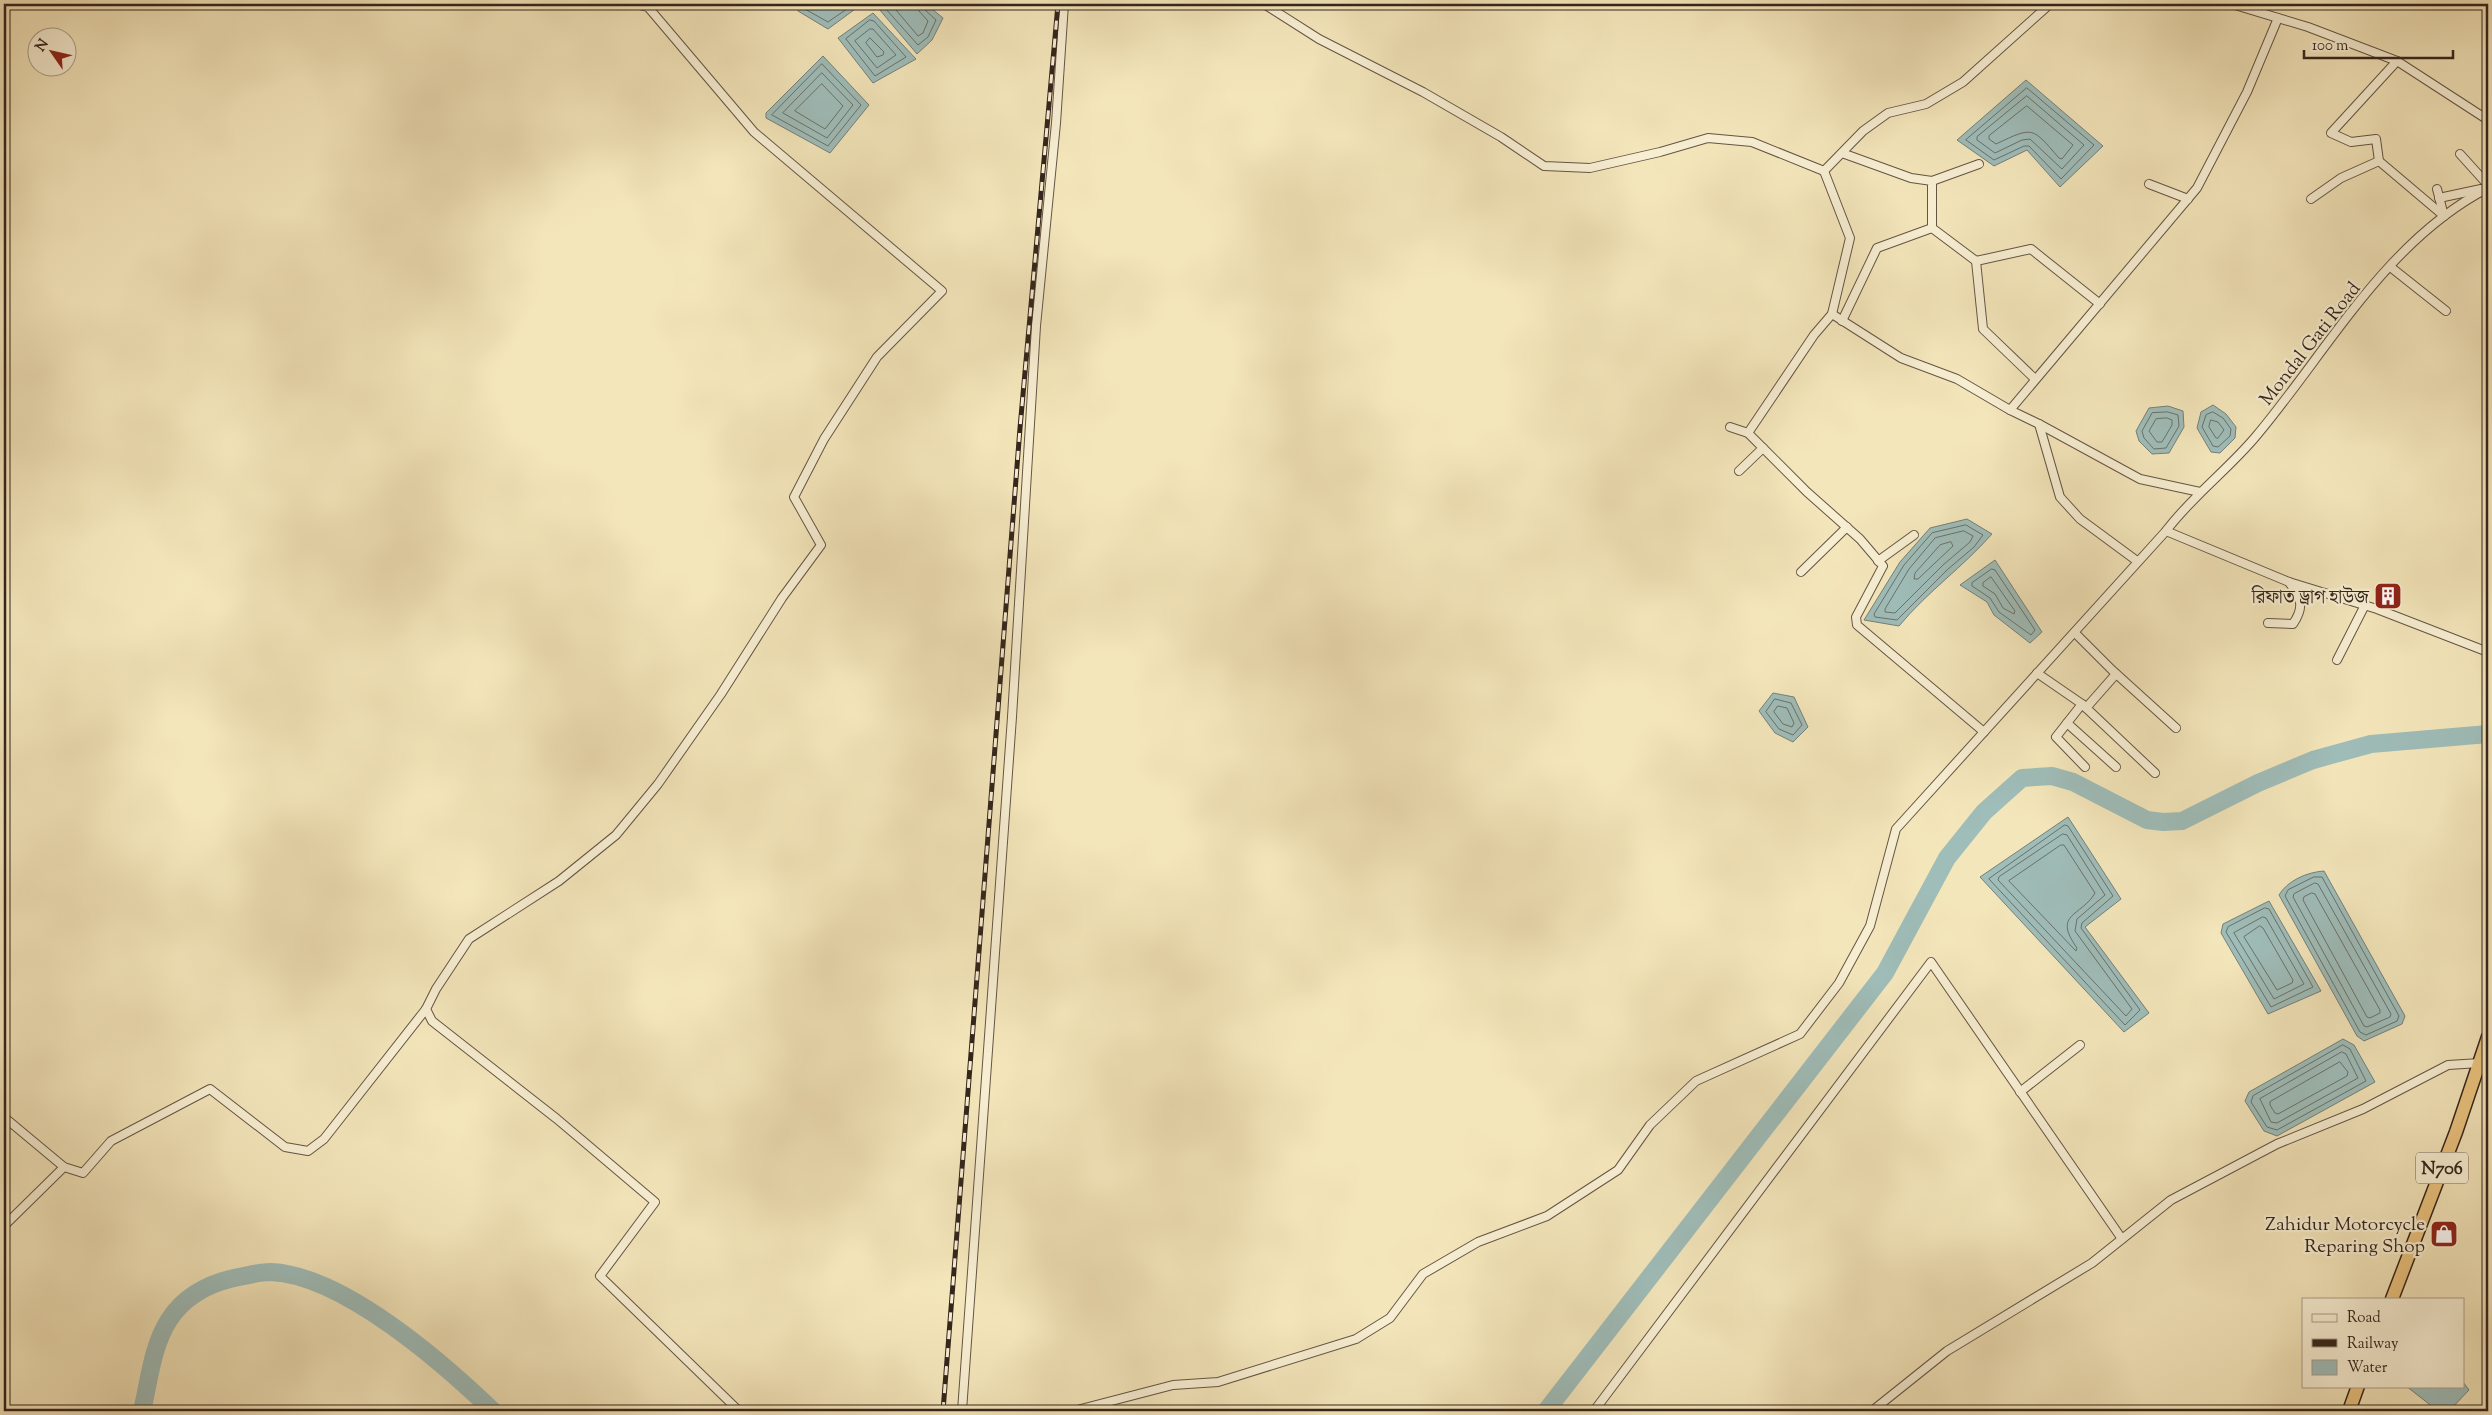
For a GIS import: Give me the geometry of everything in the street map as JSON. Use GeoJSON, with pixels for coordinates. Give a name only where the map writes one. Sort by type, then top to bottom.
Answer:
{"type":"FeatureCollection","features":[{"type":"Feature","properties":{"kind":"highway","name":"N706"},"geometry":{"type":"LineString","coordinates":[[2392,1298],[2456,1132],[2488,1037]]}},
{"type":"Feature","properties":{"kind":"highway"},"geometry":{"type":"LineString","coordinates":[[2349,1411],[2357,1388]]}},
{"type":"Feature","properties":{"kind":"street"},"geometry":{"type":"LineString","coordinates":[[4,1117],[64,1167],[84,1173],[111,1141],[210,1090],[285,1147],[308,1151],[324,1139],[426,1009],[436,988],[469,939],[559,881],[616,835],[658,784],[722,694],[782,598],[821,545],[794,497],[824,439],[877,356],[942,291],[754,132],[648,7],[635,4]]}},
{"type":"Feature","properties":{"kind":"street"},"geometry":{"type":"LineString","coordinates":[[962,1411],[1012,718],[1036,326],[1056,123],[1064,4]]}},
{"type":"Feature","properties":{"kind":"street"},"geometry":{"type":"LineString","coordinates":[[1264,4],[1319,39],[1423,92],[1501,137],[1544,166],[1590,168],[1660,152],[1708,138],[1752,142],[1824,171],[1850,238],[1832,314],[1814,334],[1748,434]]}},
{"type":"Feature","properties":{"kind":"street"},"geometry":{"type":"LineString","coordinates":[[1824,171],[1863,131],[1888,113],[1926,104],[1963,82],[2050,4]]}},
{"type":"Feature","properties":{"kind":"street"},"geometry":{"type":"LineString","coordinates":[[2213,4],[2236,4],[2308,27],[2397,61],[2488,120]]}},
{"type":"Feature","properties":{"kind":"street"},"geometry":{"type":"LineString","coordinates":[[2010,410],[2197,188],[2247,92],[2278,18]]}},
{"type":"Feature","properties":{"kind":"street"},"geometry":{"type":"LineString","coordinates":[[2397,61],[2331,133],[2351,142],[2376,139],[2379,161],[2444,216]]}},
{"type":"Feature","properties":{"kind":"street"},"geometry":{"type":"LineString","coordinates":[[1842,153],[1910,178],[1932,181],[1980,164]]}},
{"type":"Feature","properties":{"kind":"street"},"geometry":{"type":"LineString","coordinates":[[2439,198],[2488,187],[2460,154]]}},
{"type":"Feature","properties":{"kind":"street"},"geometry":{"type":"LineString","coordinates":[[2311,199],[2341,178],[2379,161]]}},
{"type":"Feature","properties":{"kind":"street"},"geometry":{"type":"LineString","coordinates":[[1932,181],[1932,228]]}},
{"type":"Feature","properties":{"kind":"street"},"geometry":{"type":"LineString","coordinates":[[2149,184],[2188,199]]}},
{"type":"Feature","properties":{"kind":"street","name":"Mondal Gati Road"},"geometry":{"type":"LineString","coordinates":[[1073,1411],[1173,1385],[1218,1382],[1356,1339],[1390,1318],[1423,1274],[1478,1242],[1547,1216],[1618,1170],[1650,1125],[1696,1081],[1800,1034],[1839,983],[1870,926],[1896,829],[2075,633],[2137,561],[2166,531],[2182,509],[2255,437],[2294,390],[2393,261],[2444,216],[2488,187]]}},
{"type":"Feature","properties":{"kind":"street"},"geometry":{"type":"LineString","coordinates":[[2437,189],[2444,216]]}},
{"type":"Feature","properties":{"kind":"street"},"geometry":{"type":"LineString","coordinates":[[1932,228],[1976,261],[1983,329],[2035,379]]}},
{"type":"Feature","properties":{"kind":"street"},"geometry":{"type":"LineString","coordinates":[[1842,321],[1877,248],[1932,228]]}},
{"type":"Feature","properties":{"kind":"street"},"geometry":{"type":"LineString","coordinates":[[1976,261],[2031,249],[2100,304]]}},
{"type":"Feature","properties":{"kind":"street"},"geometry":{"type":"LineString","coordinates":[[2393,270],[2446,311]]}},
{"type":"Feature","properties":{"kind":"street"},"geometry":{"type":"LineString","coordinates":[[1832,314],[1901,358],[1957,379],[2010,410],[2140,479],[2200,492]]}},
{"type":"Feature","properties":{"kind":"street"},"geometry":{"type":"LineString","coordinates":[[2039,424],[2060,497],[2080,519],[2137,561]]}},
{"type":"Feature","properties":{"kind":"street"},"geometry":{"type":"LineString","coordinates":[[1730,427],[1748,434],[1807,492],[1847,527],[1883,566],[1856,617],[1857,625],[1984,732]]}},
{"type":"Feature","properties":{"kind":"street"},"geometry":{"type":"LineString","coordinates":[[1738,472],[1763,448]]}},
{"type":"Feature","properties":{"kind":"street"},"geometry":{"type":"LineString","coordinates":[[1801,572],[1847,527]]}},
{"type":"Feature","properties":{"kind":"street"},"geometry":{"type":"LineString","coordinates":[[2166,531],[2289,582],[2365,605],[2488,652]]}},
{"type":"Feature","properties":{"kind":"street"},"geometry":{"type":"LineString","coordinates":[[1878,561],[1914,535]]}},
{"type":"Feature","properties":{"kind":"street"},"geometry":{"type":"LineString","coordinates":[[2268,623],[2293,624],[2300,613],[2300,597],[2289,582]]}},
{"type":"Feature","properties":{"kind":"street"},"geometry":{"type":"LineString","coordinates":[[2337,660],[2365,605]]}},
{"type":"Feature","properties":{"kind":"street"},"geometry":{"type":"LineString","coordinates":[[2075,633],[2116,674],[2176,728]]}},
{"type":"Feature","properties":{"kind":"street"},"geometry":{"type":"LineString","coordinates":[[2037,673],[2084,706],[2155,773]]}},
{"type":"Feature","properties":{"kind":"street"},"geometry":{"type":"LineString","coordinates":[[2085,767],[2056,738],[2067,723],[2116,674]]}},
{"type":"Feature","properties":{"kind":"street"},"geometry":{"type":"LineString","coordinates":[[2067,723],[2116,767]]}},
{"type":"Feature","properties":{"kind":"street"},"geometry":{"type":"LineString","coordinates":[[1594,1411],[1931,962],[2122,1239]]}},
{"type":"Feature","properties":{"kind":"street"},"geometry":{"type":"LineString","coordinates":[[426,1009],[432,1021],[557,1119],[655,1202],[600,1276],[739,1411]]}},
{"type":"Feature","properties":{"kind":"street"},"geometry":{"type":"LineString","coordinates":[[2020,1092],[2080,1045]]}},
{"type":"Feature","properties":{"kind":"street"},"geometry":{"type":"LineString","coordinates":[[1872,1411],[1947,1352],[2092,1263],[2171,1200],[2277,1144],[2363,1109],[2448,1065],[2480,1063]]}},
{"type":"Feature","properties":{"kind":"street"},"geometry":{"type":"LineString","coordinates":[[4,1226],[64,1167]]}},
{"type":"Feature","properties":{"kind":"water"},"geometry":{"type":"Polygon","coordinates":[[[796,4],[862,4],[828,29],[798,11],[796,4]]]}},
{"type":"Feature","properties":{"kind":"water"},"geometry":{"type":"Polygon","coordinates":[[[880,4],[926,4],[943,18],[932,40],[917,54],[879,9],[880,4]]]}},
{"type":"Feature","properties":{"kind":"water"},"geometry":{"type":"Polygon","coordinates":[[[873,13],[916,59],[873,83],[838,38],[873,13]]]}},
{"type":"Feature","properties":{"kind":"water"},"geometry":{"type":"Polygon","coordinates":[[[823,56],[869,105],[830,153],[766,118],[766,113],[823,56]]]}},
{"type":"Feature","properties":{"kind":"water"},"geometry":{"type":"Polygon","coordinates":[[[2026,80],[2103,146],[2060,187],[2027,150],[1994,166],[1957,140],[2026,80]]]}},
{"type":"Feature","properties":{"kind":"water"},"geometry":{"type":"Polygon","coordinates":[[[2213,405],[2226,414],[2236,427],[2235,438],[2220,453],[2211,452],[2197,428],[2201,412],[2213,405]]]}},
{"type":"Feature","properties":{"kind":"water"},"geometry":{"type":"Polygon","coordinates":[[[2168,406],[2183,411],[2184,427],[2169,453],[2152,454],[2139,441],[2136,431],[2149,408],[2168,406]]]}},
{"type":"Feature","properties":{"kind":"water"},"geometry":{"type":"Polygon","coordinates":[[[1967,519],[1992,534],[1969,558],[1921,602],[1899,626],[1864,620],[1900,562],[1930,528],[1967,519]]]}},
{"type":"Feature","properties":{"kind":"water"},"geometry":{"type":"Polygon","coordinates":[[[1995,560],[2042,632],[2030,643],[1994,615],[1987,602],[1960,585],[1995,560]]]}},
{"type":"Feature","properties":{"kind":"water"},"geometry":{"type":"Polygon","coordinates":[[[1773,693],[1794,697],[1808,727],[1793,742],[1775,733],[1759,711],[1773,693]]]}},
{"type":"Feature","properties":{"kind":"water"},"geometry":{"type":"Polygon","coordinates":[[[2068,817],[2121,899],[2085,927],[2149,1013],[2124,1032],[1980,877],[2068,817]]]}},
{"type":"Feature","properties":{"kind":"water"},"geometry":{"type":"Polygon","coordinates":[[[2324,871],[2405,1016],[2402,1024],[2364,1041],[2357,1036],[2279,895],[2287,885],[2298,878],[2324,871]]]}},
{"type":"Feature","properties":{"kind":"water"},"geometry":{"type":"Polygon","coordinates":[[[2269,901],[2321,991],[2268,1014],[2221,933],[2223,924],[2269,901]]]}},
{"type":"Feature","properties":{"kind":"water"},"geometry":{"type":"Polygon","coordinates":[[[2343,1039],[2354,1045],[2375,1082],[2277,1136],[2264,1131],[2245,1101],[2249,1092],[2343,1039]]]}},
{"type":"Feature","properties":{"kind":"water"},"geometry":{"type":"Polygon","coordinates":[[[2464,1383],[2469,1390],[2449,1411],[2438,1411],[2409,1388],[2464,1388],[2464,1383]]]}},
{"type":"Feature","properties":{"kind":"waterway"},"geometry":{"type":"LineString","coordinates":[[1546,1411],[1885,973],[1947,858],[1984,812],[2022,778],[2052,776],[2073,782],[2147,820],[2163,822],[2182,821],[2258,783],[2313,760],[2371,744],[2488,734]]}},
{"type":"Feature","properties":{"kind":"waterway"},"geometry":{"type":"LineString","coordinates":[[142,1411],[159,1341],[163,1330],[174,1312],[187,1299],[212,1285],[250,1274],[271,1272],[299,1277],[329,1288],[360,1305],[420,1347],[493,1411]]}},
{"type":"Feature","properties":{"kind":"railway"},"geometry":{"type":"LineString","coordinates":[[943,1411],[1020,428],[1058,4]]}},
{"type":"Feature","properties":{"kind":"place","name":"রিফাত ড্রাগ হাউজ"},"geometry":{"type":"Point","coordinates":[2388,596]}},
{"type":"Feature","properties":{"kind":"place","name":"Zahidur Motorcycle Reparing Shop"},"geometry":{"type":"Point","coordinates":[2444,1234]}}]}
